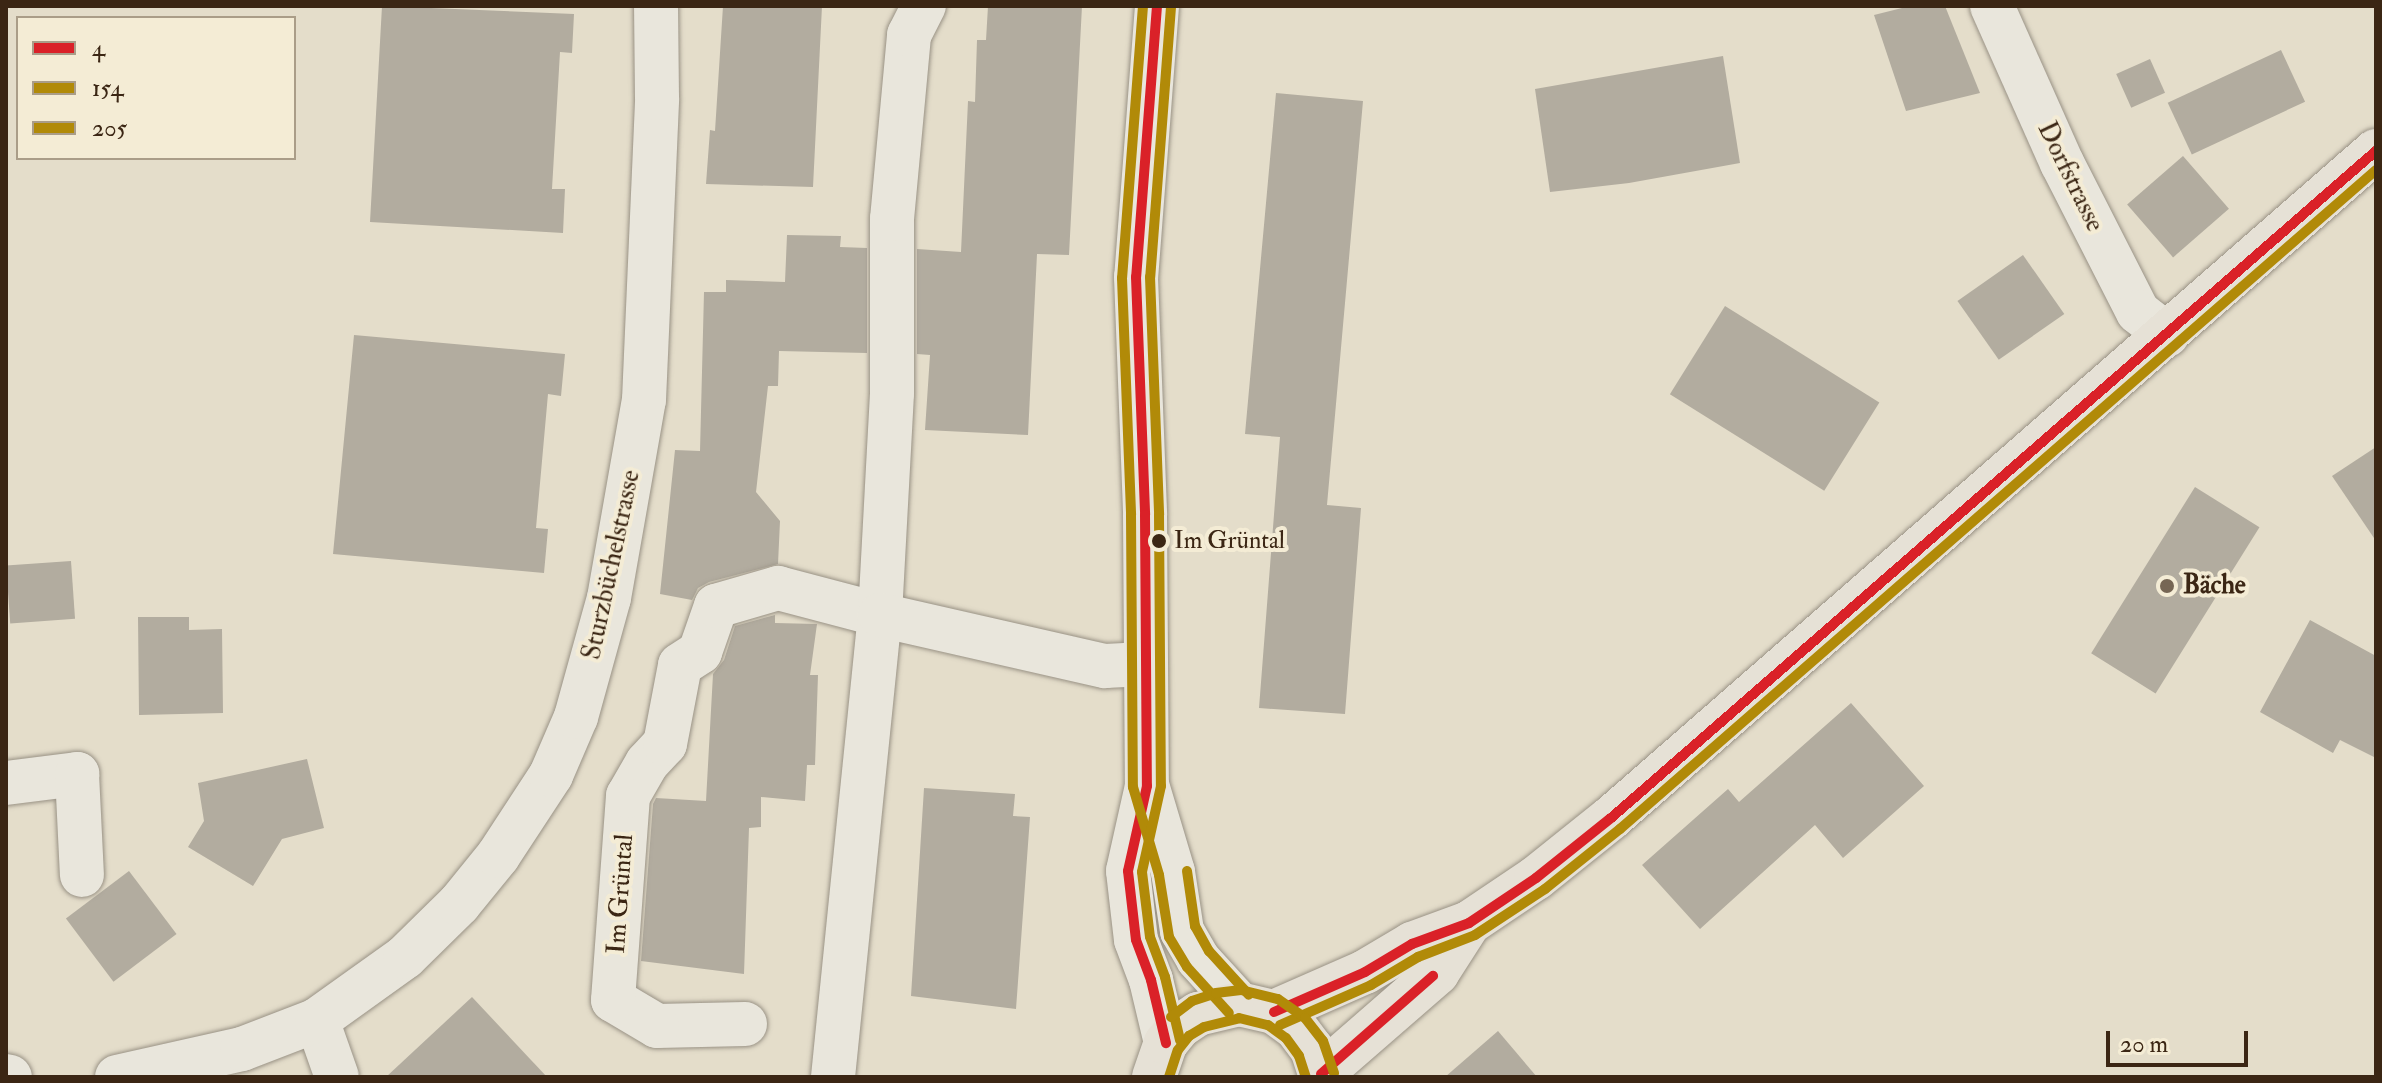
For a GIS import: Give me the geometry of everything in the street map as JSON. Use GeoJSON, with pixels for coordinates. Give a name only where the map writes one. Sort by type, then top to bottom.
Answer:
{"type":"FeatureCollection","features":[{"type":"Feature","properties":{"kind":"main road"},"geometry":{"type":"LineString","coordinates":[[1160,1060],[1180,1026],[1198,1014],[1256,1008],[1365,972],[1412,944],[1469,923],[1536,878],[1611,818],[2376,151]]}},
{"type":"Feature","properties":{"kind":"main road"},"geometry":{"type":"LineString","coordinates":[[1256,1008],[1296,1028],[1312,1049],[1321,1075],[1437,973],[1469,923]]}},
{"type":"Feature","properties":{"kind":"street","name":"Sturzbüchelstrasse"},"geometry":{"type":"LineString","coordinates":[[117,1077],[242,1049],[317,1020],[405,957],[459,904],[527,813],[551,775],[576,717],[609,598],[644,400],[657,98],[656,6]]}},
{"type":"Feature","properties":{"kind":"street"},"geometry":{"type":"LineString","coordinates":[[833,1077],[880,615],[892,393],[892,219],[909,35],[924,6]]}},
{"type":"Feature","properties":{"kind":"street"},"geometry":{"type":"LineString","coordinates":[[1157,6],[1136,277],[1145,515],[1147,786],[1128,871],[1130,913],[1160,1060]]}},
{"type":"Feature","properties":{"kind":"street","name":"Dorfstrasse"},"geometry":{"type":"LineString","coordinates":[[1992,6],[2062,163],[2138,312],[2167,335]]}},
{"type":"Feature","properties":{"kind":"street","name":"Im Grüntal"},"geometry":{"type":"LineString","coordinates":[[745,1024],[657,1026],[613,1000],[628,796],[647,763],[665,744],[680,665],[700,652],[716,606],[778,588],[880,615],[1105,666],[1145,664]]}},
{"type":"Feature","properties":{"kind":"street"},"geometry":{"type":"LineString","coordinates":[[6,783],[77,774],[82,875]]}},
{"type":"Feature","properties":{"kind":"street"},"geometry":{"type":"LineString","coordinates":[[1147,786],[1173,872],[1182,931],[1198,959],[1256,1008]]}},
{"type":"Feature","properties":{"kind":"street"},"geometry":{"type":"LineString","coordinates":[[317,1020],[337,1077]]}},
{"type":"Feature","properties":{"kind":"building"},"geometry":{"type":"Polygon","coordinates":[[[382,6],[574,14],[572,53],[560,52],[552,189],[565,189],[563,233],[370,222],[382,6]]]}},
{"type":"Feature","properties":{"kind":"building"},"geometry":{"type":"Polygon","coordinates":[[[723,6],[822,6],[813,187],[706,184],[710,130],[715,131],[723,6]]]}},
{"type":"Feature","properties":{"kind":"building"},"geometry":{"type":"Polygon","coordinates":[[[988,6],[1082,6],[1069,255],[1037,254],[1028,435],[925,430],[930,355],[917,354],[917,249],[961,252],[968,101],[975,102],[977,40],[986,40],[988,6]]]}},
{"type":"Feature","properties":{"kind":"building"},"geometry":{"type":"Polygon","coordinates":[[[1910,6],[1945,6],[1980,93],[1906,111],[1874,15],[1910,6]]]}},
{"type":"Feature","properties":{"kind":"building"},"geometry":{"type":"Polygon","coordinates":[[[2281,50],[2305,102],[2192,154],[2168,103],[2281,50]]]}},
{"type":"Feature","properties":{"kind":"building"},"geometry":{"type":"Polygon","coordinates":[[[1723,56],[1740,163],[1629,183],[1550,192],[1535,89],[1723,56]]]}},
{"type":"Feature","properties":{"kind":"building"},"geometry":{"type":"Polygon","coordinates":[[[2150,59],[2165,93],[2131,108],[2116,74],[2150,59]]]}},
{"type":"Feature","properties":{"kind":"building"},"geometry":{"type":"Polygon","coordinates":[[[1276,93],[1363,101],[1327,505],[1361,508],[1345,714],[1259,708],[1280,437],[1245,434],[1276,93]]]}},
{"type":"Feature","properties":{"kind":"building"},"geometry":{"type":"Polygon","coordinates":[[[2183,156],[2229,209],[2173,257],[2127,205],[2183,156]]]}},
{"type":"Feature","properties":{"kind":"building"},"geometry":{"type":"Polygon","coordinates":[[[787,235],[841,236],[840,247],[867,248],[867,353],[779,351],[778,386],[768,386],[756,492],[780,521],[778,564],[709,582],[698,588],[692,600],[660,594],[675,450],[700,451],[704,292],[726,292],[726,280],[785,282],[787,235]]]}},
{"type":"Feature","properties":{"kind":"building"},"geometry":{"type":"Polygon","coordinates":[[[2023,255],[2064,314],[1999,360],[1957,301],[2023,255]]]}},
{"type":"Feature","properties":{"kind":"building"},"geometry":{"type":"Polygon","coordinates":[[[1725,306],[1879,402],[1824,491],[1670,394],[1725,306]]]}},
{"type":"Feature","properties":{"kind":"building"},"geometry":{"type":"Polygon","coordinates":[[[354,335],[565,354],[561,396],[548,394],[536,528],[548,529],[544,573],[333,554],[354,335]]]}},
{"type":"Feature","properties":{"kind":"building"},"geometry":{"type":"Polygon","coordinates":[[[2376,447],[2376,541],[2332,476],[2376,447]]]}},
{"type":"Feature","properties":{"kind":"building"},"geometry":{"type":"Polygon","coordinates":[[[2195,487],[2259,527],[2156,693],[2091,653],[2195,487]]]}},
{"type":"Feature","properties":{"kind":"building"},"geometry":{"type":"Polygon","coordinates":[[[71,561],[75,619],[10,623],[6,566],[71,561]]]}},
{"type":"Feature","properties":{"kind":"building"},"geometry":{"type":"Polygon","coordinates":[[[775,615],[775,623],[817,624],[810,675],[818,675],[815,765],[807,765],[805,801],[761,797],[761,827],[749,828],[744,974],[641,961],[653,804],[656,798],[706,801],[713,674],[724,660],[735,626],[775,615]]]}},
{"type":"Feature","properties":{"kind":"building"},"geometry":{"type":"Polygon","coordinates":[[[138,617],[189,617],[189,630],[222,629],[223,713],[139,715],[138,617]]]}},
{"type":"Feature","properties":{"kind":"building"},"geometry":{"type":"Polygon","coordinates":[[[2310,620],[2376,656],[2376,758],[2340,740],[2333,753],[2260,712],[2310,620]]]}},
{"type":"Feature","properties":{"kind":"building"},"geometry":{"type":"Polygon","coordinates":[[[1851,703],[1924,786],[1843,858],[1815,825],[1700,929],[1642,865],[1728,789],[1739,802],[1851,703]]]}},
{"type":"Feature","properties":{"kind":"building"},"geometry":{"type":"Polygon","coordinates":[[[307,759],[324,828],[282,839],[253,886],[188,847],[204,821],[198,783],[307,759]]]}},
{"type":"Feature","properties":{"kind":"building"},"geometry":{"type":"Polygon","coordinates":[[[924,788],[1015,794],[1013,816],[1030,817],[1016,1009],[911,996],[924,788]]]}},
{"type":"Feature","properties":{"kind":"building"},"geometry":{"type":"Polygon","coordinates":[[[129,871],[177,934],[113,982],[66,919],[129,871]]]}},
{"type":"Feature","properties":{"kind":"building"},"geometry":{"type":"Polygon","coordinates":[[[472,997],[547,1077],[386,1077],[472,997]]]}},
{"type":"Feature","properties":{"kind":"building"},"geometry":{"type":"Polygon","coordinates":[[[1498,1031],[1537,1077],[1445,1077],[1498,1031]]]}},
{"type":"Feature","properties":{"kind":"transit line","name":"154"},"geometry":{"type":"LineString","coordinates":[[1143,6],[1122,278],[1131,515],[1133,787],[1159,875],[1169,937],[1187,967],[1229,1013]]}},
{"type":"Feature","properties":{"kind":"transit line","name":"4"},"geometry":{"type":"LineString","coordinates":[[1157,6],[1136,277],[1145,515],[1147,786],[1128,871],[1136,940],[1151,980],[1166,1043]]}},
{"type":"Feature","properties":{"kind":"transit line","name":"205"},"geometry":{"type":"LineString","coordinates":[[1171,7],[1150,277],[1159,515],[1161,786],[1142,872],[1150,937],[1165,977],[1180,1040]]}},
{"type":"Feature","properties":{"kind":"transit line","name":"4"},"geometry":{"type":"LineString","coordinates":[[1274,1012],[1365,972],[1412,944],[1469,923],[1536,878],[1611,818],[2376,151]]}},
{"type":"Feature","properties":{"kind":"transit line","name":"154"},"geometry":{"type":"LineString","coordinates":[[1280,1025],[1371,985],[1418,957],[1475,935],[1545,889],[1620,829],[2376,170]]}},
{"type":"Feature","properties":{"kind":"transit line","name":"205"},"geometry":{"type":"LineString","coordinates":[[1187,871],[1195,926],[1209,951],[1249,995]]}},
{"type":"Feature","properties":{"kind":"transit line","name":"4"},"geometry":{"type":"LineString","coordinates":[[1321,1074],[1433,976]]}},
{"type":"Feature","properties":{"kind":"transit line","name":"205"},"geometry":{"type":"LineString","coordinates":[[1171,1017],[1192,1001],[1216,993],[1241,990],[1278,999],[1305,1018],[1323,1041],[1334,1073]]}},
{"type":"Feature","properties":{"kind":"transit line","name":"154"},"geometry":{"type":"LineString","coordinates":[[1169,1077],[1178,1050],[1189,1036],[1204,1027],[1239,1018],[1268,1025],[1286,1038],[1299,1056],[1306,1077]]}},
{"type":"Feature","properties":{"kind":"place","name":"Im Grüntal"},"geometry":{"type":"Point","coordinates":[1159,541]}},
{"type":"Feature","properties":{"kind":"place","name":"Bäche"},"geometry":{"type":"Point","coordinates":[2167,586]}}]}
